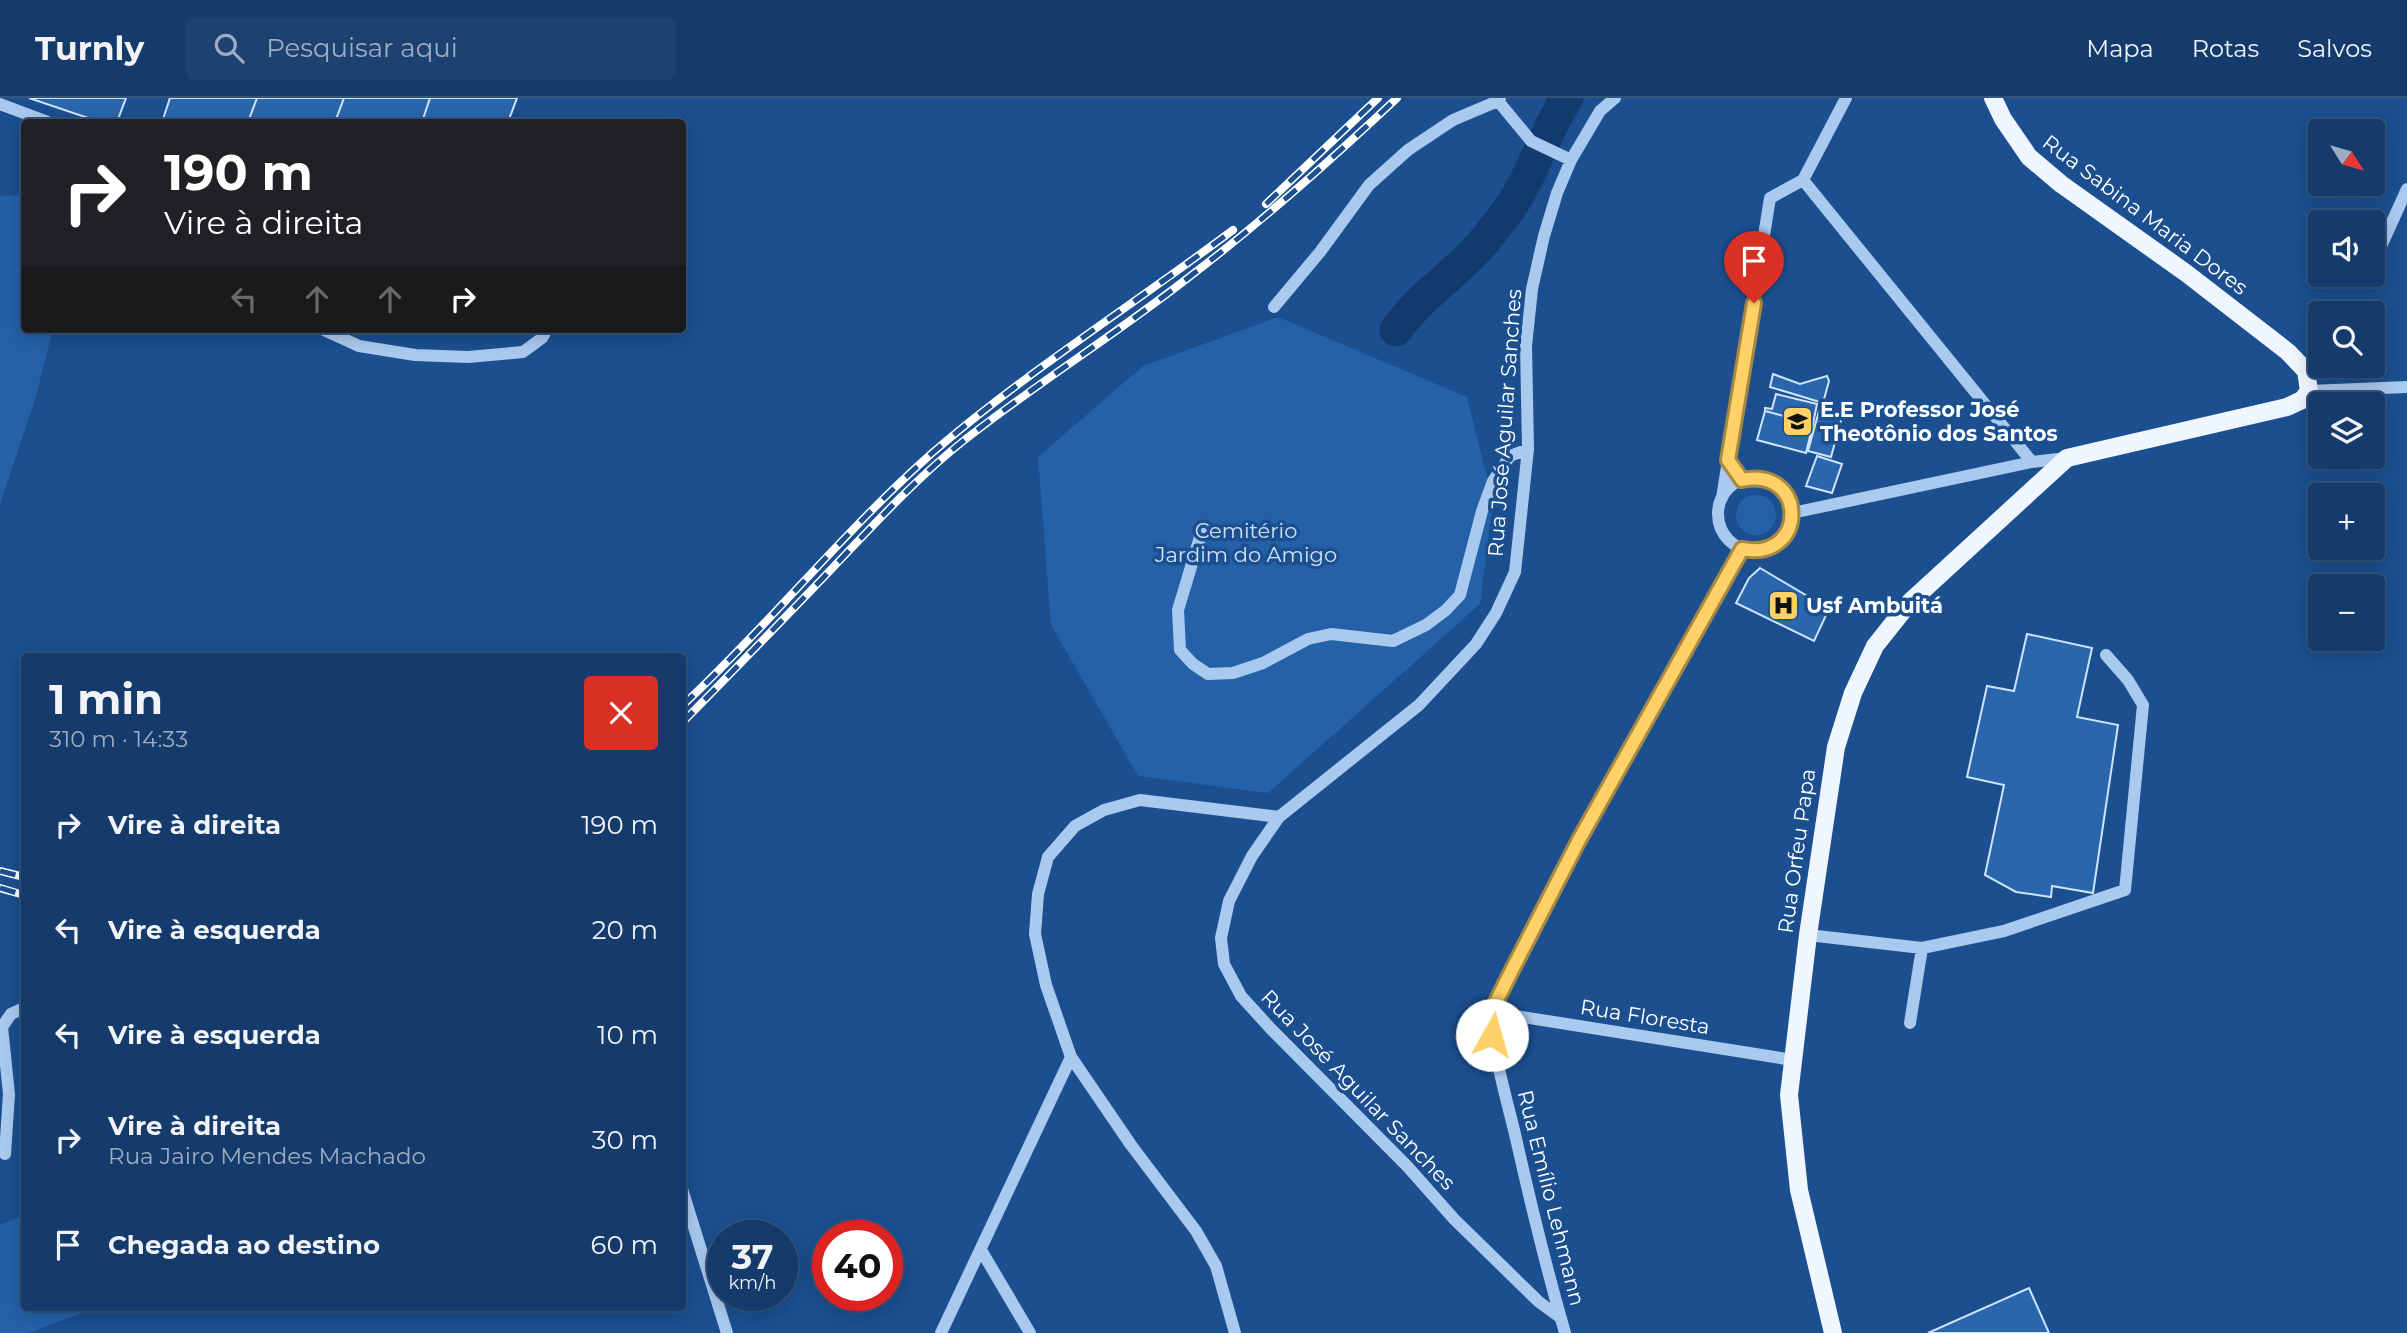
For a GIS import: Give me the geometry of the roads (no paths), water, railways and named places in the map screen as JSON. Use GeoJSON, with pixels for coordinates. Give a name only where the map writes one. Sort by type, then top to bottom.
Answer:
{"type":"FeatureCollection","features":[{"type":"Feature","properties":{"kind":"main road","name":"Rua Sabina Maria Dores"},"geometry":{"type":"LineString","coordinates":[[1993,98],[2017,142],[2029,157],[2288,352],[2306,371],[2309,391]]}},
{"type":"Feature","properties":{"kind":"main road"},"geometry":{"type":"LineString","coordinates":[[2067,458],[2287,407],[2302,400],[2309,391]]}},
{"type":"Feature","properties":{"kind":"main road","name":"Rua Orfeu Papa"},"geometry":{"type":"LineString","coordinates":[[1833,1333],[1799,1190],[1789,1096],[1808,935],[1836,747],[1853,693],[1875,646],[1910,602],[2067,458]]}},
{"type":"Feature","properties":{"kind":"street","name":"Rua José Aguilar Sanches"},"geometry":{"type":"LineString","coordinates":[[1561,1318],[1539,1302],[1454,1219],[1407,1166],[1241,996],[1224,964],[1221,938],[1229,901],[1252,856],[1279,817],[1419,705],[1476,644],[1496,613],[1515,572],[1528,449],[1526,346],[1532,289],[1544,236],[1571,160],[1600,111],[1615,98]]}},
{"type":"Feature","properties":{"kind":"street"},"geometry":{"type":"LineString","coordinates":[[1722,498],[1731,486],[1742,480],[1754,477],[1767,479],[1778,485],[1787,495],[1792,513],[1789,529],[1775,546],[1764,550],[1742,549],[1731,543],[1723,533],[1718,508],[1722,498],[1770,198],[1803,180],[1846,98]]}},
{"type":"Feature","properties":{"kind":"street"},"geometry":{"type":"LineString","coordinates":[[1273,307],[1320,252],[1369,185],[1408,150],[1453,120],[1499,99],[1531,141],[1571,160]]}},
{"type":"Feature","properties":{"kind":"street"},"geometry":{"type":"LineString","coordinates":[[0,104],[40,119]]}},
{"type":"Feature","properties":{"kind":"street"},"geometry":{"type":"LineString","coordinates":[[1803,180],[2032,462]]}},
{"type":"Feature","properties":{"kind":"street"},"geometry":{"type":"LineString","coordinates":[[2385,238],[2407,189]]}},
{"type":"Feature","properties":{"kind":"street"},"geometry":{"type":"LineString","coordinates":[[331,333],[359,346],[415,355],[468,357],[523,352],[545,333]]}},
{"type":"Feature","properties":{"kind":"street"},"geometry":{"type":"LineString","coordinates":[[2309,391],[2407,387]]}},
{"type":"Feature","properties":{"kind":"street"},"geometry":{"type":"LineString","coordinates":[[1203,527],[1178,610],[1180,650],[1193,664],[1208,674],[1233,673],[1263,663],[1308,639],[1331,634],[1393,641],[1426,625],[1460,595],[1482,511],[1493,481],[1510,456],[1528,449]]}},
{"type":"Feature","properties":{"kind":"street"},"geometry":{"type":"LineString","coordinates":[[1792,513],[2032,462],[2067,458]]}},
{"type":"Feature","properties":{"kind":"street"},"geometry":{"type":"LineString","coordinates":[[1728,460],[1742,480]]}},
{"type":"Feature","properties":{"kind":"street"},"geometry":{"type":"LineString","coordinates":[[1491,1012],[1579,840],[1742,549]]}},
{"type":"Feature","properties":{"kind":"street"},"geometry":{"type":"LineString","coordinates":[[1808,935],[1923,948],[2004,930],[2126,890],[2143,705],[2128,680],[2106,654]]}},
{"type":"Feature","properties":{"kind":"street"},"geometry":{"type":"LineString","coordinates":[[1235,1333],[1216,1266],[1196,1231],[1131,1145],[1071,1056],[1046,985],[1035,934],[1038,894],[1048,857],[1075,826],[1104,810],[1140,800],[1279,817]]}},
{"type":"Feature","properties":{"kind":"street"},"geometry":{"type":"LineString","coordinates":[[1910,1023],[1923,948]]}},
{"type":"Feature","properties":{"kind":"street"},"geometry":{"type":"LineString","coordinates":[[5,1154],[9,1094],[2,1027],[11,1014],[21,1009]]}},
{"type":"Feature","properties":{"kind":"street","name":"Rua Floresta"},"geometry":{"type":"LineString","coordinates":[[1491,1012],[1793,1060]]}},
{"type":"Feature","properties":{"kind":"street","name":"Rua Emílio Lehmann"},"geometry":{"type":"LineString","coordinates":[[1491,1012],[1492,1035],[1502,1086],[1541,1249],[1565,1333]]}},
{"type":"Feature","properties":{"kind":"street"},"geometry":{"type":"LineString","coordinates":[[941,1333],[1071,1056]]}},
{"type":"Feature","properties":{"kind":"street"},"geometry":{"type":"LineString","coordinates":[[686,1202],[727,1333]]}},
{"type":"Feature","properties":{"kind":"street"},"geometry":{"type":"LineString","coordinates":[[981,1250],[1030,1333]]}},
{"type":"Feature","properties":{"kind":"waterway"},"geometry":{"type":"LineString","coordinates":[[1396,330],[1415,307],[1480,246],[1505,214],[1528,177],[1567,98]]}},
{"type":"Feature","properties":{"kind":"railway"},"geometry":{"type":"LineString","coordinates":[[1266,204],[1378,98]]}},
{"type":"Feature","properties":{"kind":"railway"},"geometry":{"type":"LineString","coordinates":[[686,719],[890,508],[943,458],[990,420],[1165,296],[1220,253],[1297,189],[1397,98]]}},
{"type":"Feature","properties":{"kind":"railway"},"geometry":{"type":"LineString","coordinates":[[686,702],[867,515],[931,454],[1004,395],[1233,230]]}},
{"type":"Feature","properties":{"kind":"railway"},"geometry":{"type":"LineString","coordinates":[[0,871],[21,876]]}},
{"type":"Feature","properties":{"kind":"railway"},"geometry":{"type":"LineString","coordinates":[[0,888],[21,894]]}},
{"type":"Feature","properties":{"kind":"place","name":"E.E Professor José Theotônio dos Santos"},"geometry":{"type":"Point","coordinates":[1797,422]}},
{"type":"Feature","properties":{"kind":"place","name":"Usf Ambuitá"},"geometry":{"type":"Point","coordinates":[1783,606]}},
{"type":"Feature","properties":{"kind":"park label","name":"Cemitério Jardim do Amigo"},"geometry":{"type":"Point","coordinates":[1246,543]}}]}
